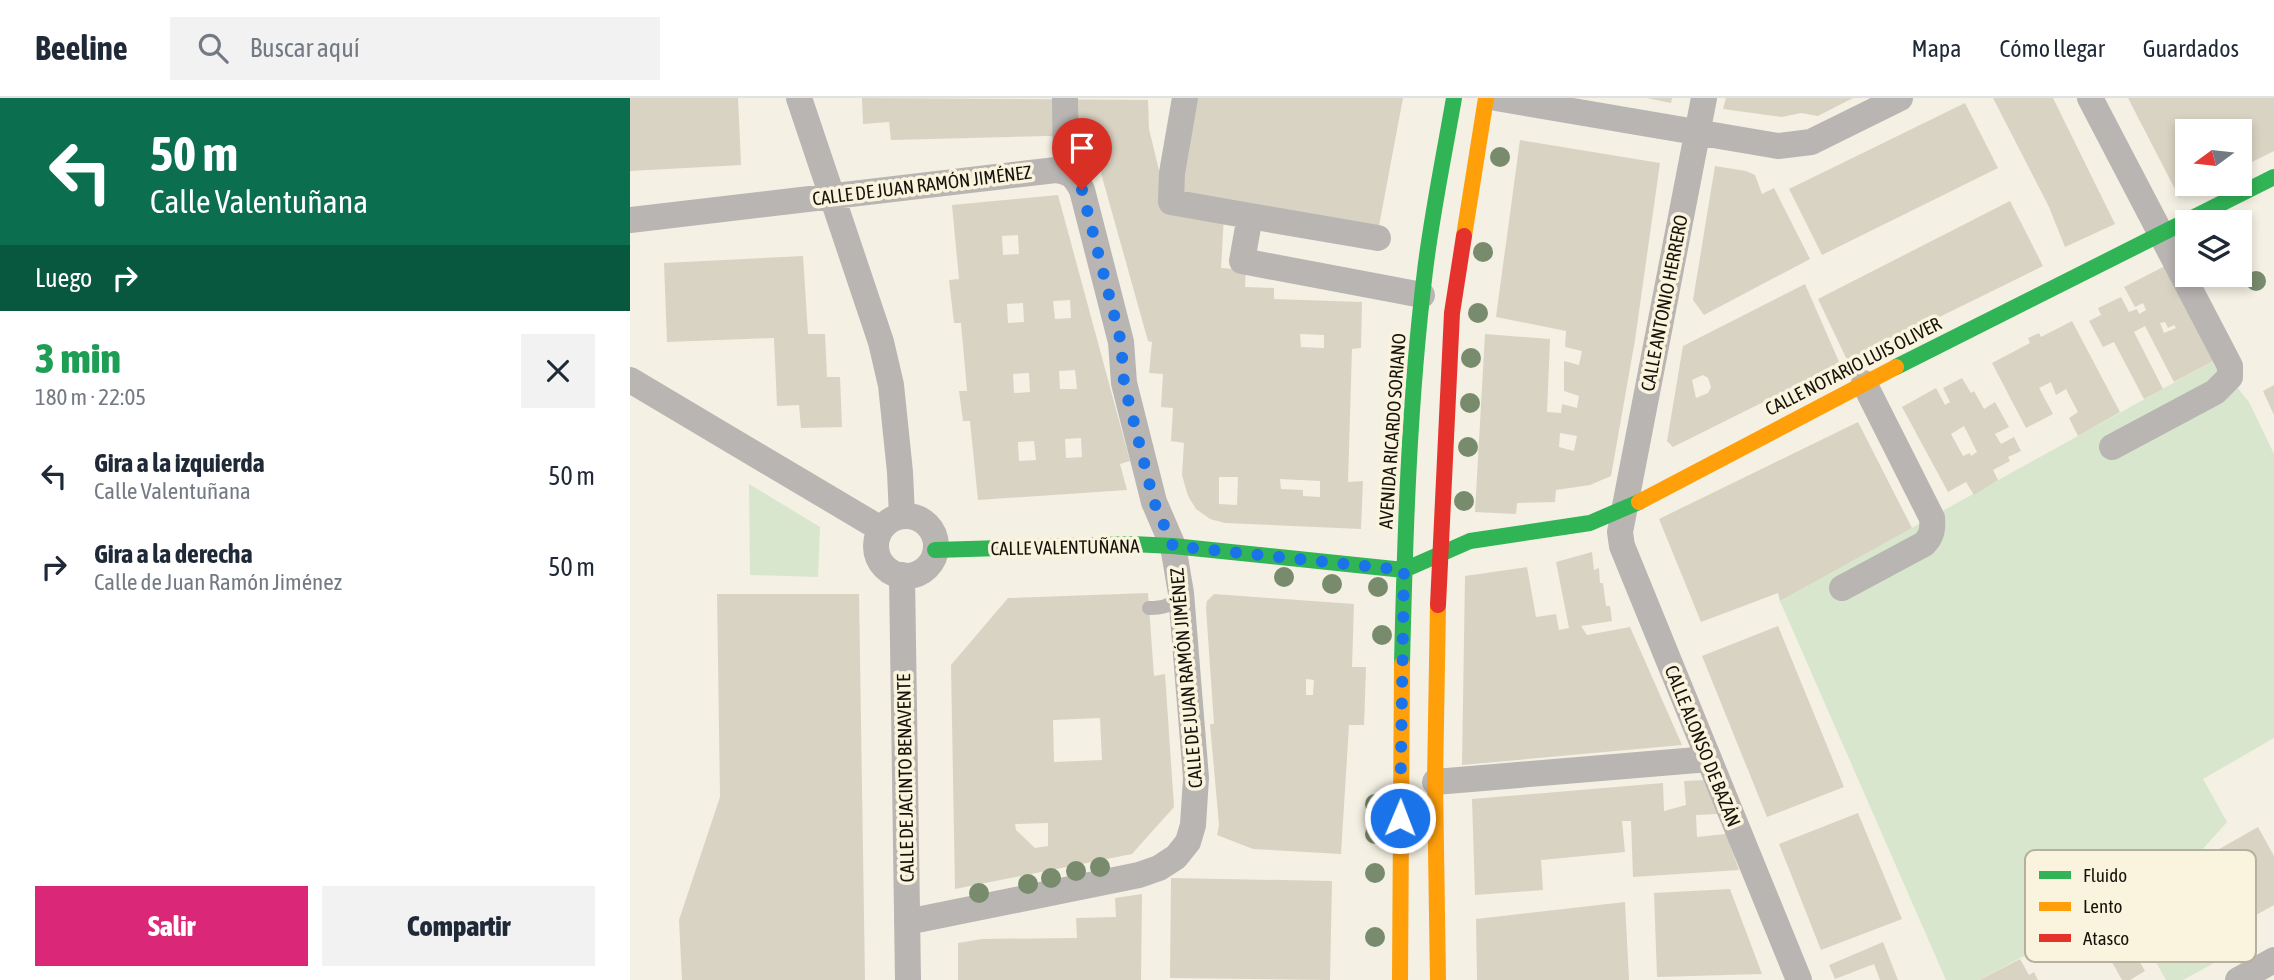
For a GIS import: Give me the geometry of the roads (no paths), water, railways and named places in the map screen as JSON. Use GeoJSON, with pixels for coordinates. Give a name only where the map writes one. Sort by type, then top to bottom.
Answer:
{"type":"FeatureCollection","features":[{"type":"Feature","properties":{"kind":"main road","name":"AVENIDA RICARDO SORIANO"},"geometry":{"type":"LineString","coordinates":[[1400,980],[1404,570],[1422,295],[1454,98]]}},
{"type":"Feature","properties":{"kind":"main road"},"geometry":{"type":"LineString","coordinates":[[1438,980],[1434,782],[1439,554],[1452,313],[1486,98]]}},
{"type":"Feature","properties":{"kind":"main road","name":"CALLE NOTARIO LUIS OLIVER"},"geometry":{"type":"LineString","coordinates":[[1404,570],[1470,541],[1590,523],[1625,509],[1864,383],[2274,177]]}},
{"type":"Feature","properties":{"kind":"main road","name":"CALLE VALENTUÑANA"},"geometry":{"type":"LineString","coordinates":[[935,550],[1132,544],[1404,570]]}},
{"type":"Feature","properties":{"kind":"street"},"geometry":{"type":"LineString","coordinates":[[630,380],[892,522],[921,520],[933,534],[935,550],[927,567],[912,575],[902,575],[892,572],[878,558],[876,548],[892,522],[900,472],[891,385],[881,342],[799,98]]}},
{"type":"Feature","properties":{"kind":"street"},"geometry":{"type":"LineString","coordinates":[[1065,98],[1066,171]]}},
{"type":"Feature","properties":{"kind":"street"},"geometry":{"type":"LineString","coordinates":[[1185,98],[1172,173],[1171,202],[1378,238]]}},
{"type":"Feature","properties":{"kind":"street"},"geometry":{"type":"LineString","coordinates":[[1496,98],[1778,146],[1811,142],[1900,98]]}},
{"type":"Feature","properties":{"kind":"street","name":"CALLE ANTONIO HERRERO"},"geometry":{"type":"LineString","coordinates":[[1625,509],[1704,98]]}},
{"type":"Feature","properties":{"kind":"street"},"geometry":{"type":"LineString","coordinates":[[2090,98],[2230,366],[2230,377],[2215,393],[2112,447]]}},
{"type":"Feature","properties":{"kind":"street","name":"CALLE DE JUAN RAMÓN JIMÉNEZ"},"geometry":{"type":"LineString","coordinates":[[630,220],[1056,170],[1066,171],[1075,177],[1082,190],[1121,342],[1124,383],[1154,502],[1173,546],[1181,593],[1196,803],[1194,825],[1188,842],[1176,857],[1139,875],[907,922]]}},
{"type":"Feature","properties":{"kind":"street"},"geometry":{"type":"LineString","coordinates":[[1250,216],[1242,261],[1281,274],[1422,295]]}},
{"type":"Feature","properties":{"kind":"street"},"geometry":{"type":"LineString","coordinates":[[1842,588],[1924,544],[1931,538],[1933,527],[1932,518],[1864,383]]}},
{"type":"Feature","properties":{"kind":"street","name":"CALLE ALONSO DE BAZÁN"},"geometry":{"type":"LineString","coordinates":[[1625,509],[1620,532],[1622,547],[1799,980]]}},
{"type":"Feature","properties":{"kind":"street","name":"CALLE DE JACINTO BENAVENTE"},"geometry":{"type":"LineString","coordinates":[[902,575],[908,980]]}},
{"type":"Feature","properties":{"kind":"street"},"geometry":{"type":"LineString","coordinates":[[1434,782],[1709,759]]}},
{"type":"Feature","properties":{"kind":"street"},"geometry":{"type":"LineString","coordinates":[[2238,980],[2274,960]]}},
{"type":"Feature","properties":{"kind":"lane"},"geometry":{"type":"LineString","coordinates":[[1149,608],[1167,607],[1181,593]]}}]}
